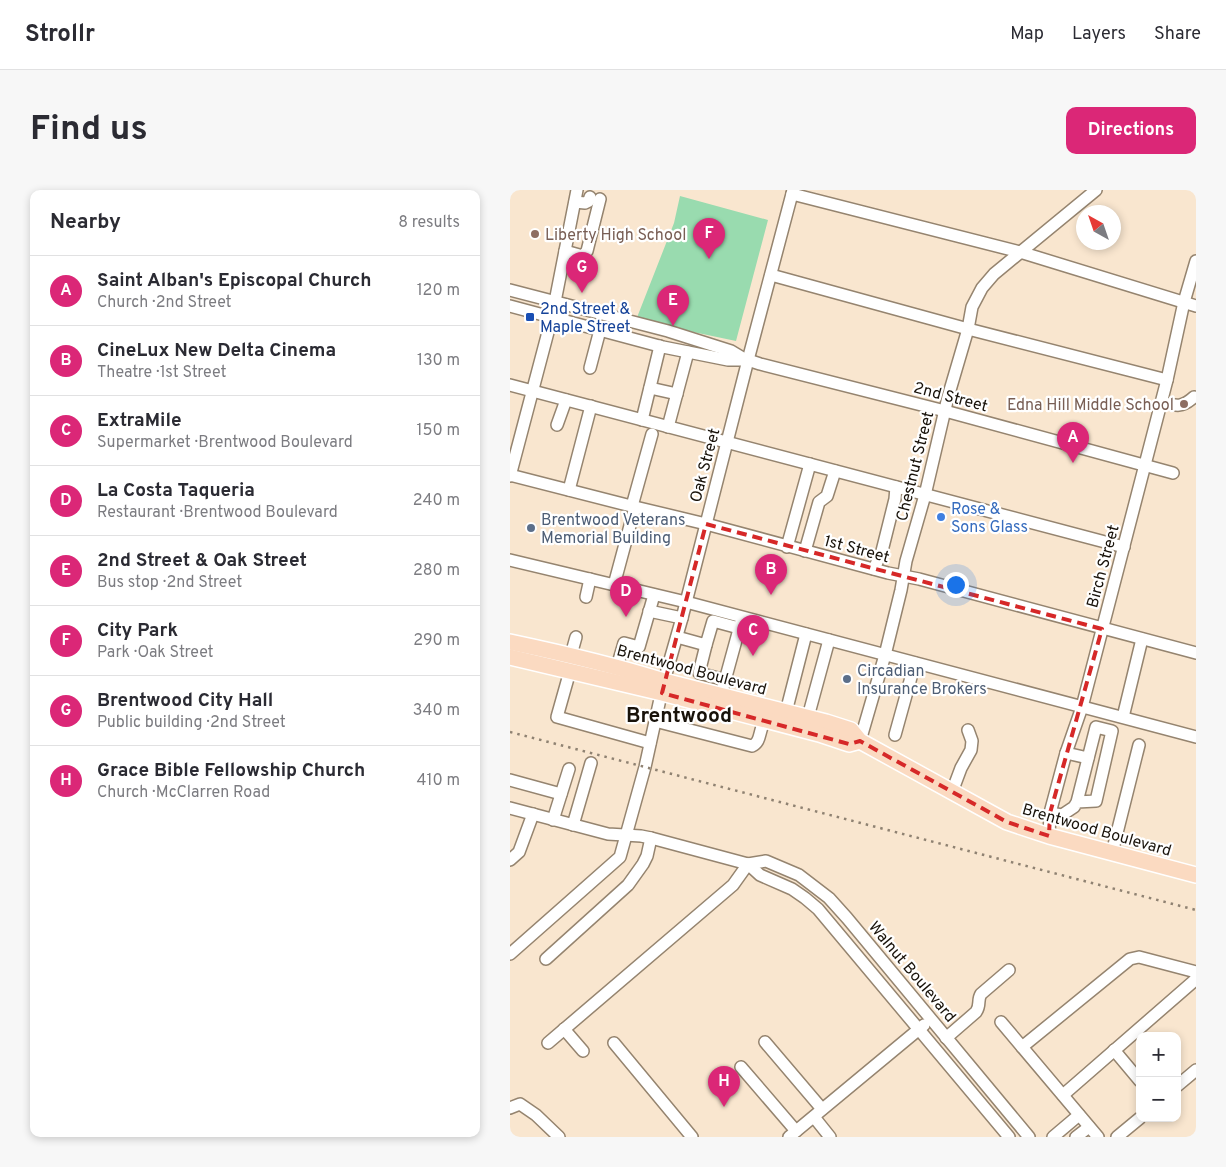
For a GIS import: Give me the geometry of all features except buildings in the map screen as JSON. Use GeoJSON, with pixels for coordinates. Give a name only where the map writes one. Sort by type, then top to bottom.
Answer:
{"type":"FeatureCollection","features":[{"type":"Feature","properties":{"kind":"main road","name":"Brentwood Boulevard"},"geometry":{"type":"LineString","coordinates":[[510,642],[616,667],[663,687],[775,714],[808,717],[851,730],[860,741],[1007,822],[1049,836],[1196,875]]}},
{"type":"Feature","properties":{"kind":"main road","name":"Brentwood Boulevard"},"geometry":{"type":"LineString","coordinates":[[510,657],[570,671],[721,695],[775,714],[819,734],[849,744],[860,741]]}},
{"type":"Feature","properties":{"kind":"street"},"geometry":{"type":"LineString","coordinates":[[510,475],[552,317],[577,190]]}},
{"type":"Feature","properties":{"kind":"street","name":"Chestnut Street"},"geometry":{"type":"LineString","coordinates":[[860,741],[885,655],[906,561],[968,329],[972,307],[982,288],[994,274],[1096,190]]}},
{"type":"Feature","properties":{"kind":"street"},"geometry":{"type":"LineString","coordinates":[[793,192],[1020,252],[1196,306]]}},
{"type":"Feature","properties":{"kind":"street","name":"Oak Street"},"geometry":{"type":"LineString","coordinates":[[510,954],[620,857],[645,767],[663,687],[793,192]]}},
{"type":"Feature","properties":{"kind":"street"},"geometry":{"type":"LineString","coordinates":[[565,251],[583,256],[587,251],[595,198],[585,203],[575,202]]}},
{"type":"Feature","properties":{"kind":"street","name":"Birch Street"},"geometry":{"type":"LineString","coordinates":[[1049,836],[1050,812],[1066,753],[1082,707],[1168,380],[1184,302],[1196,261]]}},
{"type":"Feature","properties":{"kind":"street"},"geometry":{"type":"LineString","coordinates":[[771,275],[968,329],[1168,380]]}},
{"type":"Feature","properties":{"kind":"street","name":"2nd Street"},"geometry":{"type":"LineString","coordinates":[[510,290],[668,331],[731,351],[748,360],[946,411],[1173,473]]}},
{"type":"Feature","properties":{"kind":"street","name":"2nd Street"},"geometry":{"type":"LineString","coordinates":[[510,306],[660,346],[728,360],[748,360]]}},
{"type":"Feature","properties":{"kind":"street"},"geometry":{"type":"LineString","coordinates":[[590,368],[600,330]]}},
{"type":"Feature","properties":{"kind":"street"},"geometry":{"type":"LineString","coordinates":[[642,420],[660,346]]}},
{"type":"Feature","properties":{"kind":"street"},"geometry":{"type":"LineString","coordinates":[[668,427],[688,352]]}},
{"type":"Feature","properties":{"kind":"street"},"geometry":{"type":"LineString","coordinates":[[510,385],[1124,547]]}},
{"type":"Feature","properties":{"kind":"street"},"geometry":{"type":"LineString","coordinates":[[650,388],[677,394]]}},
{"type":"Feature","properties":{"kind":"street"},"geometry":{"type":"LineString","coordinates":[[1162,402],[1183,405],[1194,397]]}},
{"type":"Feature","properties":{"kind":"street"},"geometry":{"type":"LineString","coordinates":[[557,425],[566,400]]}},
{"type":"Feature","properties":{"kind":"street"},"geometry":{"type":"LineString","coordinates":[[569,490],[591,406]]}},
{"type":"Feature","properties":{"kind":"street"},"geometry":{"type":"LineString","coordinates":[[614,585],[652,434]]}},
{"type":"Feature","properties":{"kind":"street"},"geometry":{"type":"LineString","coordinates":[[787,547],[810,464]]}},
{"type":"Feature","properties":{"kind":"street"},"geometry":{"type":"LineString","coordinates":[[805,551],[819,502],[827,496],[835,471]]}},
{"type":"Feature","properties":{"kind":"street","name":"1st Street"},"geometry":{"type":"LineString","coordinates":[[510,475],[706,524],[787,547],[919,579],[1196,653]]}},
{"type":"Feature","properties":{"kind":"street"},"geometry":{"type":"LineString","coordinates":[[874,569],[882,551],[895,499],[896,487]]}},
{"type":"Feature","properties":{"kind":"street"},"geometry":{"type":"LineString","coordinates":[[510,560],[686,602],[741,623]]}},
{"type":"Feature","properties":{"kind":"street"},"geometry":{"type":"LineString","coordinates":[[586,597],[590,579]]}},
{"type":"Feature","properties":{"kind":"street"},"geometry":{"type":"LineString","coordinates":[[616,667],[624,643],[638,647],[654,595]]}},
{"type":"Feature","properties":{"kind":"street"},"geometry":{"type":"LineString","coordinates":[[649,611],[682,618]]}},
{"type":"Feature","properties":{"kind":"street"},"geometry":{"type":"LineString","coordinates":[[725,680],[699,673],[713,621],[741,623],[806,634],[1196,737]]}},
{"type":"Feature","properties":{"kind":"street"},"geometry":{"type":"LineString","coordinates":[[721,695],[741,623]]}},
{"type":"Feature","properties":{"kind":"street"},"geometry":{"type":"LineString","coordinates":[[655,721],[752,746],[756,744],[762,726],[775,714],[806,634]]}},
{"type":"Feature","properties":{"kind":"street"},"geometry":{"type":"LineString","coordinates":[[571,655],[576,637]]}},
{"type":"Feature","properties":{"kind":"street"},"geometry":{"type":"LineString","coordinates":[[677,637],[706,645]]}},
{"type":"Feature","properties":{"kind":"street"},"geometry":{"type":"LineString","coordinates":[[1123,717],[1142,639]]}},
{"type":"Feature","properties":{"kind":"street"},"geometry":{"type":"LineString","coordinates":[[808,717],[830,640]]}},
{"type":"Feature","properties":{"kind":"street"},"geometry":{"type":"LineString","coordinates":[[895,735],[915,663]]}},
{"type":"Feature","properties":{"kind":"street"},"geometry":{"type":"LineString","coordinates":[[570,671],[556,717],[650,743]]}},
{"type":"Feature","properties":{"kind":"street"},"geometry":{"type":"LineString","coordinates":[[1050,812],[1062,815],[1074,807],[1077,802],[1096,727],[1112,731],[1096,801],[1077,802]]}},
{"type":"Feature","properties":{"kind":"street"},"geometry":{"type":"LineString","coordinates":[[952,792],[970,750],[972,741],[968,730]]}},
{"type":"Feature","properties":{"kind":"street"},"geometry":{"type":"LineString","coordinates":[[1112,853],[1139,745]]}},
{"type":"Feature","properties":{"kind":"street"},"geometry":{"type":"LineString","coordinates":[[1066,753],[1088,758]]}},
{"type":"Feature","properties":{"kind":"street"},"geometry":{"type":"LineString","coordinates":[[573,825],[591,763]]}},
{"type":"Feature","properties":{"kind":"street"},"geometry":{"type":"LineString","coordinates":[[553,820],[569,768]]}},
{"type":"Feature","properties":{"kind":"street"},"geometry":{"type":"LineString","coordinates":[[510,780],[561,794]]}},
{"type":"Feature","properties":{"kind":"street","name":"Walnut Boulevard"},"geometry":{"type":"LineString","coordinates":[[510,808],[608,834],[651,838],[748,864],[766,861],[799,875],[829,898],[848,918],[1029,1137]]}},
{"type":"Feature","properties":{"kind":"street"},"geometry":{"type":"LineString","coordinates":[[510,860],[519,852],[533,814]]}},
{"type":"Feature","properties":{"kind":"street"},"geometry":{"type":"LineString","coordinates":[[546,959],[628,885],[644,864],[651,838]]}},
{"type":"Feature","properties":{"kind":"street"},"geometry":{"type":"LineString","coordinates":[[548,1043],[733,885],[748,864]]}},
{"type":"Feature","properties":{"kind":"street","name":"Walnut Boulevard"},"geometry":{"type":"LineString","coordinates":[[748,864],[760,875],[792,889],[818,909],[1009,1137]]}},
{"type":"Feature","properties":{"kind":"street"},"geometry":{"type":"LineString","coordinates":[[1022,1047],[1130,958],[1139,957],[1196,972]]}},
{"type":"Feature","properties":{"kind":"street"},"geometry":{"type":"LineString","coordinates":[[946,1038],[976,1012],[979,1008],[978,999],[981,994],[1009,970]]}},
{"type":"Feature","properties":{"kind":"street"},"geometry":{"type":"LineString","coordinates":[[1063,1096],[1195,980],[1196,977]]}},
{"type":"Feature","properties":{"kind":"street"},"geometry":{"type":"LineString","coordinates":[[741,1067],[793,1134],[931,1019]]}},
{"type":"Feature","properties":{"kind":"street"},"geometry":{"type":"LineString","coordinates":[[1001,1022],[1098,1137]]}},
{"type":"Feature","properties":{"kind":"street"},"geometry":{"type":"LineString","coordinates":[[564,1029],[583,1051]]}},
{"type":"Feature","properties":{"kind":"street"},"geometry":{"type":"LineString","coordinates":[[765,1042],[818,1113],[830,1137]]}},
{"type":"Feature","properties":{"kind":"street"},"geometry":{"type":"LineString","coordinates":[[614,1043],[692,1137]]}},
{"type":"Feature","properties":{"kind":"street"},"geometry":{"type":"LineString","coordinates":[[1114,1050],[1137,1077]]}},
{"type":"Feature","properties":{"kind":"street"},"geometry":{"type":"LineString","coordinates":[[1181,1083],[1196,1070]]}},
{"type":"Feature","properties":{"kind":"street"},"geometry":{"type":"LineString","coordinates":[[510,1108],[520,1104],[559,1137]]}},
{"type":"Feature","properties":{"kind":"street"},"geometry":{"type":"LineString","coordinates":[[1053,1137],[1079,1115]]}},
{"type":"Feature","properties":{"kind":"street"},"geometry":{"type":"LineString","coordinates":[[1117,1137],[1136,1121]]}},
{"type":"Feature","properties":{"kind":"street"},"geometry":{"type":"LineString","coordinates":[[1076,1137],[1089,1126]]}},
{"type":"Feature","properties":{"kind":"highlighted area"},"geometry":{"type":"Polygon","coordinates":[[[706,524],[1102,629],[1050,813],[1049,836],[1007,822],[860,741],[849,744],[662,693],[706,524]]]}},
{"type":"Feature","properties":{"kind":"green space"},"geometry":{"type":"Polygon","coordinates":[[[680,196],[768,220],[736,341],[636,320],[674,223],[680,196]]]}},
{"type":"Feature","properties":{"kind":"railway"},"geometry":{"type":"LineString","coordinates":[[510,732],[1196,910]]}},
{"type":"Feature","properties":{"kind":"place","name":"Liberty High School"},"geometry":{"type":"Point","coordinates":[535,234]}},
{"type":"Feature","properties":{"kind":"place","name":"City Park"},"geometry":{"type":"Point","coordinates":[709,259]}},
{"type":"Feature","properties":{"kind":"place","name":"Brentwood City Hall"},"geometry":{"type":"Point","coordinates":[582,293]}},
{"type":"Feature","properties":{"kind":"place","name":"2nd Street & Maple Street"},"geometry":{"type":"Point","coordinates":[530,317]}},
{"type":"Feature","properties":{"kind":"place","name":"2nd Street & Oak Street"},"geometry":{"type":"Point","coordinates":[673,326]}},
{"type":"Feature","properties":{"kind":"place","name":"Edna Hill Middle School"},"geometry":{"type":"Point","coordinates":[1184,404]}},
{"type":"Feature","properties":{"kind":"place","name":"Saint Alban's Episcopal Church"},"geometry":{"type":"Point","coordinates":[1073,463]}},
{"type":"Feature","properties":{"kind":"place","name":"Rose & Sons Glass"},"geometry":{"type":"Point","coordinates":[941,517]}},
{"type":"Feature","properties":{"kind":"place","name":"Brentwood Veterans Memorial Building"},"geometry":{"type":"Point","coordinates":[531,528]}},
{"type":"Feature","properties":{"kind":"place","name":"CineLux New Delta Cinema"},"geometry":{"type":"Point","coordinates":[771,595]}},
{"type":"Feature","properties":{"kind":"place","name":"La Costa Taqueria"},"geometry":{"type":"Point","coordinates":[626,617]}},
{"type":"Feature","properties":{"kind":"place","name":"ExtraMile"},"geometry":{"type":"Point","coordinates":[753,656]}},
{"type":"Feature","properties":{"kind":"place","name":"Circadian Insurance Brokers"},"geometry":{"type":"Point","coordinates":[847,679]}},
{"type":"Feature","properties":{"kind":"place","name":"Grace Bible Fellowship Church"},"geometry":{"type":"Point","coordinates":[724,1107]}},
{"type":"Feature","properties":{"kind":"district","name":"Brentwood"},"geometry":{"type":"Point","coordinates":[679,715]}}]}
